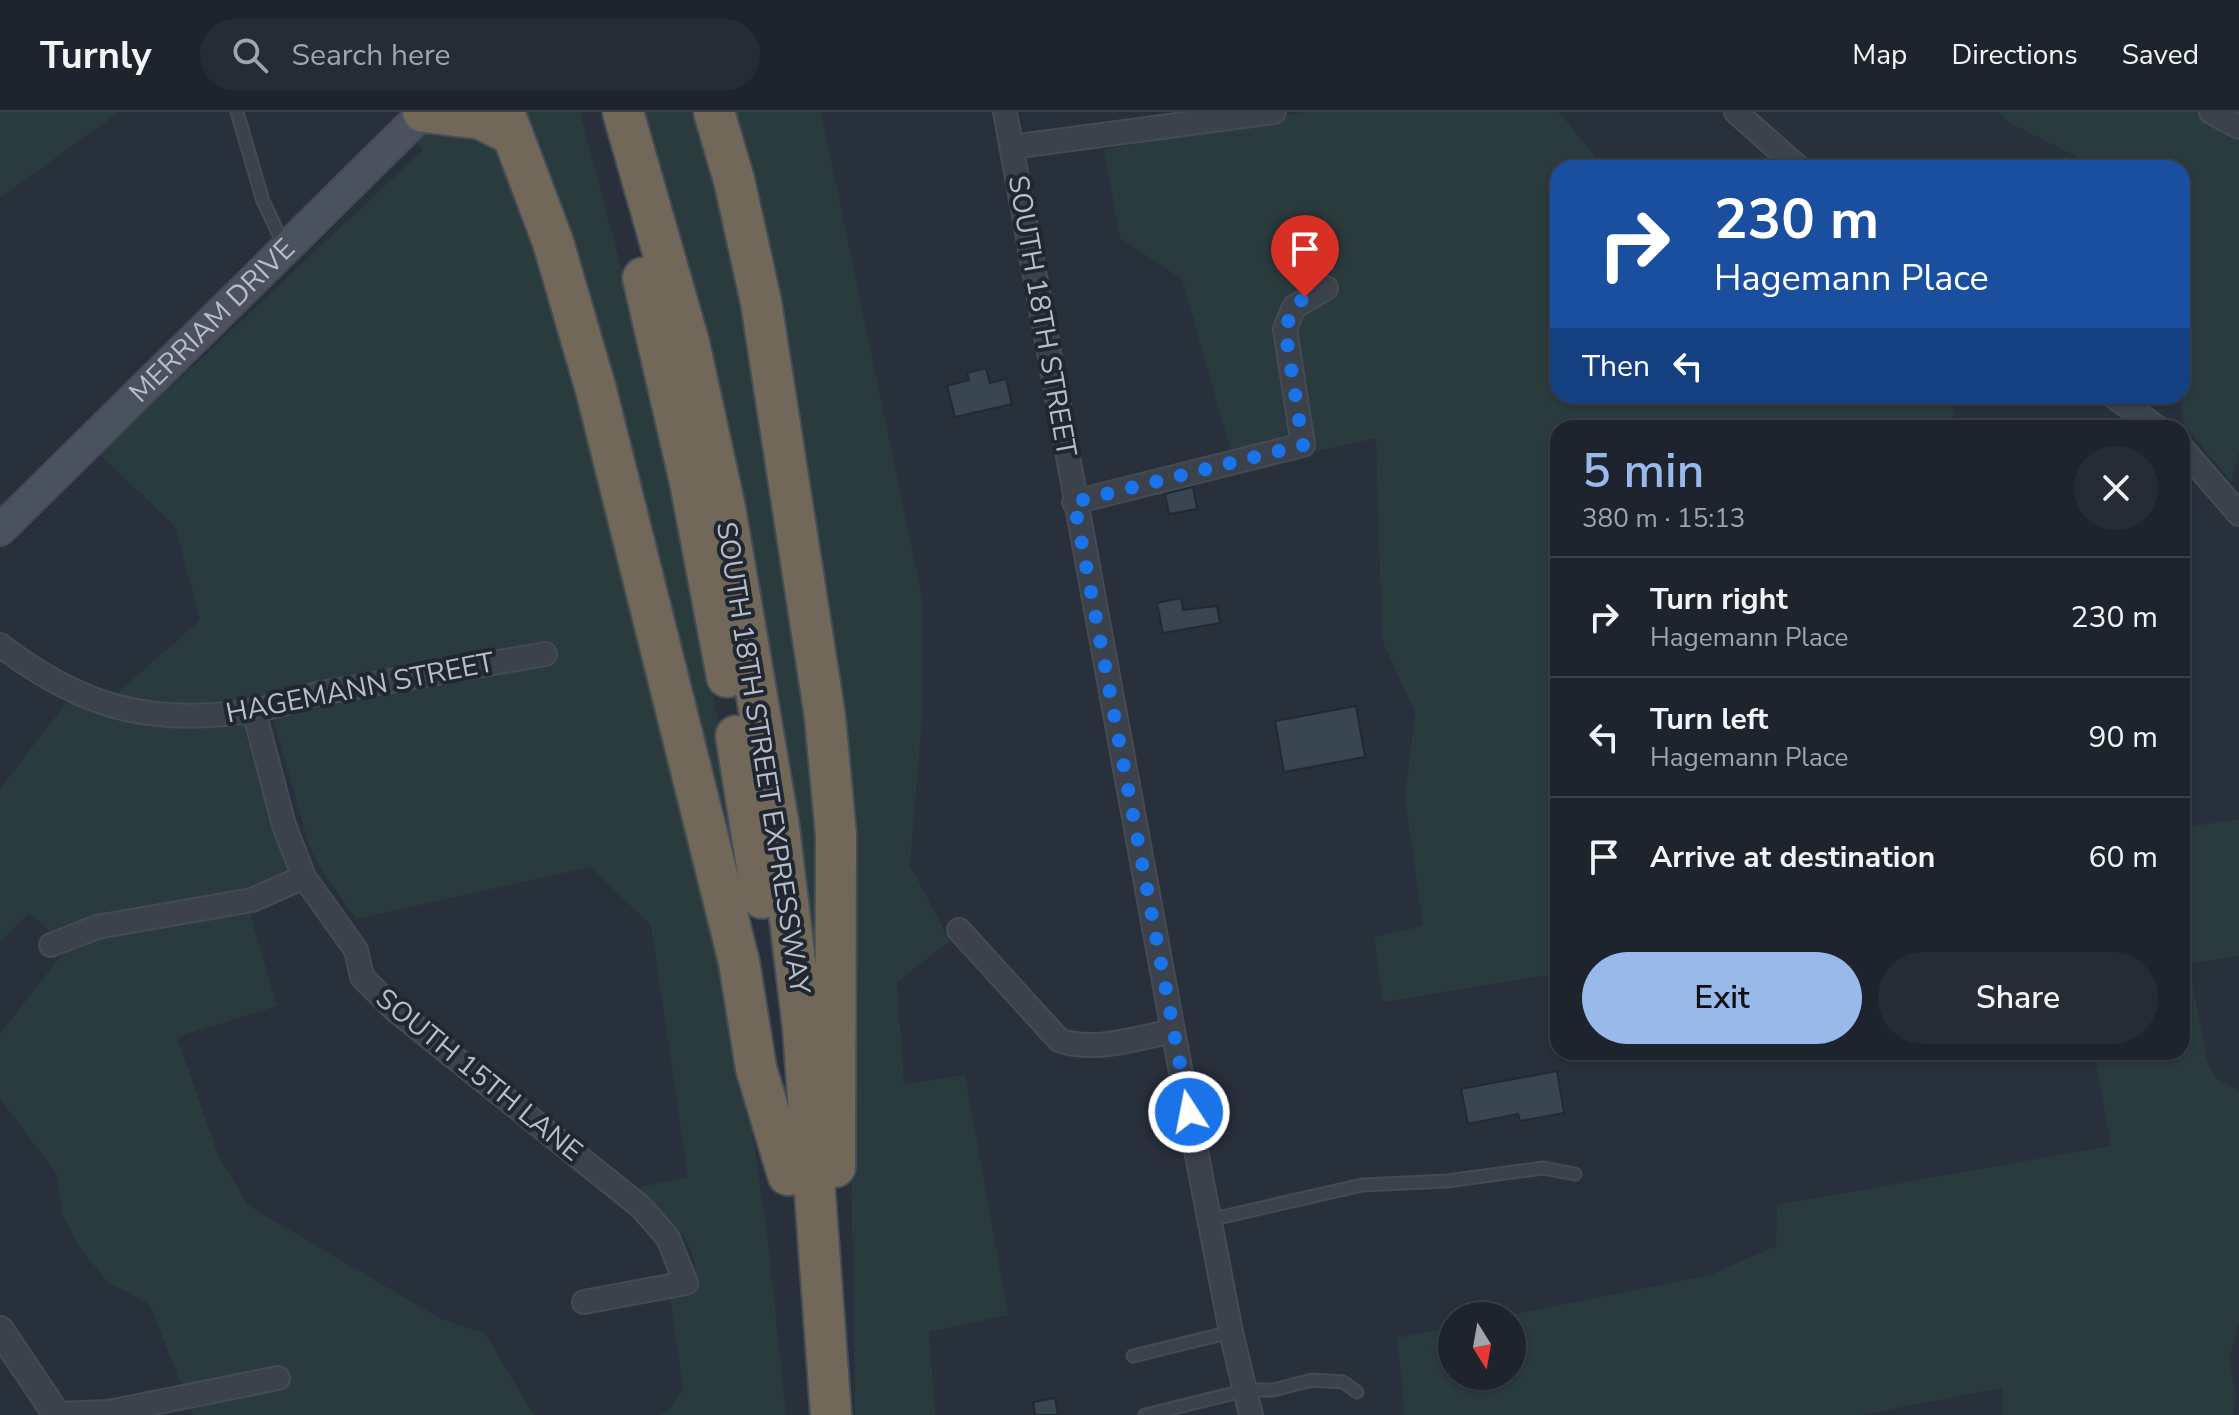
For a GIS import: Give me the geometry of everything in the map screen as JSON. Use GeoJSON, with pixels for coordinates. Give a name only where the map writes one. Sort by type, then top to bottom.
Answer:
{"type":"FeatureCollection","features":[{"type":"Feature","properties":{"kind":"highway"},"geometry":{"type":"LineString","coordinates":[[424,112],[508,124],[553,242],[596,390],[739,962],[756,1068],[788,1175]]}},
{"type":"Feature","properties":{"kind":"highway","name":"SOUTH 18TH STREET EXPRESSWAY"},"geometry":{"type":"LineString","coordinates":[[597,112],[648,294],[690,482],[729,689],[769,944],[807,1415]]}},
{"type":"Feature","properties":{"kind":"highway","name":"SOUTH 18TH STREET EXPRESSWAY"},"geometry":{"type":"LineString","coordinates":[[623,112],[689,343],[722,493],[777,812],[803,1028],[831,1415]]}},
{"type":"Feature","properties":{"kind":"highway"},"geometry":{"type":"LineString","coordinates":[[714,112],[734,180],[763,318],[825,717],[836,835],[837,1148],[822,1302]]}},
{"type":"Feature","properties":{"kind":"main road","name":"MERRIAM DRIVE"},"geometry":{"type":"LineString","coordinates":[[0,530],[424,112]]}},
{"type":"Feature","properties":{"kind":"street","name":"SOUTH 18TH STREET"},"geometry":{"type":"LineString","coordinates":[[1005,112],[1173,1031],[1231,1332],[1251,1415]]}},
{"type":"Feature","properties":{"kind":"street"},"geometry":{"type":"LineString","coordinates":[[1012,147],[1274,112]]}},
{"type":"Feature","properties":{"kind":"street"},"geometry":{"type":"LineString","coordinates":[[1736,112],[1790,160]]}},
{"type":"Feature","properties":{"kind":"street"},"geometry":{"type":"LineString","coordinates":[[2211,112],[2239,127]]}},
{"type":"Feature","properties":{"kind":"street"},"geometry":{"type":"LineString","coordinates":[[1074,502],[1303,445],[1285,329],[1294,307],[1326,288]]}},
{"type":"Feature","properties":{"kind":"street"},"geometry":{"type":"LineString","coordinates":[[2124,404],[2147,420]]}},
{"type":"Feature","properties":{"kind":"street"},"geometry":{"type":"LineString","coordinates":[[2190,457],[2239,514],[2239,522]]}},
{"type":"Feature","properties":{"kind":"street","name":"HAGEMANN STREET"},"geometry":{"type":"LineString","coordinates":[[0,645],[40,675],[88,700],[142,713],[202,717],[254,711],[317,694],[545,654]]}},
{"type":"Feature","properties":{"kind":"street","name":"SOUTH 15TH LANE"},"geometry":{"type":"LineString","coordinates":[[254,711],[284,825],[304,877],[356,950],[362,977],[394,1009],[641,1207],[668,1238],[686,1283],[584,1302]]}},
{"type":"Feature","properties":{"kind":"street"},"geometry":{"type":"LineString","coordinates":[[51,945],[97,927],[252,900],[304,877]]}},
{"type":"Feature","properties":{"kind":"street"},"geometry":{"type":"LineString","coordinates":[[959,930],[1059,1040],[1073,1045],[1092,1045],[1173,1031]]}},
{"type":"Feature","properties":{"kind":"street"},"geometry":{"type":"LineString","coordinates":[[0,1330],[57,1414],[109,1412],[278,1378]]}},
{"type":"Feature","properties":{"kind":"lane"},"geometry":{"type":"LineString","coordinates":[[237,112],[263,201],[286,249]]}},
{"type":"Feature","properties":{"kind":"lane"},"geometry":{"type":"LineString","coordinates":[[1209,1220],[1362,1185],[1447,1181],[1543,1168],[1575,1174]]}},
{"type":"Feature","properties":{"kind":"lane"},"geometry":{"type":"LineString","coordinates":[[1133,1356],[1231,1332]]}},
{"type":"Feature","properties":{"kind":"lane"},"geometry":{"type":"LineString","coordinates":[[1145,1415],[1247,1390],[1273,1390],[1325,1379],[1343,1382],[1357,1392]]}},
{"type":"Feature","properties":{"kind":"shaded area"},"geometry":{"type":"Polygon","coordinates":[[[0,112],[119,112],[0,198],[0,112]]]}},
{"type":"Feature","properties":{"kind":"shaded area"},"geometry":{"type":"Polygon","coordinates":[[[513,112],[580,112],[651,381],[711,676],[748,936],[513,112]]]}},
{"type":"Feature","properties":{"kind":"shaded area"},"geometry":{"type":"Polygon","coordinates":[[[644,112],[705,112],[809,657],[824,1003],[790,778],[751,554],[703,332],[644,112]]]}},
{"type":"Feature","properties":{"kind":"shaded area"},"geometry":{"type":"Polygon","coordinates":[[[726,112],[821,112],[922,597],[923,707],[910,865],[950,941],[897,982],[904,1084],[965,1075],[1008,1315],[929,1332],[935,1415],[855,1415],[846,825],[726,112]]]}},
{"type":"Feature","properties":{"kind":"shaded area"},"geometry":{"type":"Polygon","coordinates":[[[1303,112],[1559,112],[1598,160],[1550,160],[1550,404],[1952,404],[1954,420],[1550,420],[1550,974],[1383,1002],[1374,937],[1423,926],[1405,798],[1415,713],[1382,640],[1376,438],[1236,469],[1182,279],[1120,238],[1104,150],[1303,112]]]}},
{"type":"Feature","properties":{"kind":"shaded area"},"geometry":{"type":"Polygon","coordinates":[[[1999,112],[2239,112],[2239,452],[2232,482],[2190,432],[2190,420],[2184,420],[2181,404],[2190,404],[2190,160],[2083,160],[2010,123],[1999,112]]]}},
{"type":"Feature","properties":{"kind":"shaded area"},"geometry":{"type":"Polygon","coordinates":[[[455,126],[499,146],[560,312],[693,829],[745,1081],[768,1242],[786,1415],[658,1415],[669,1410],[683,1389],[670,1297],[692,1287],[695,1272],[693,1257],[680,1232],[635,1188],[688,1177],[651,925],[590,867],[356,919],[320,868],[309,846],[268,699],[178,709],[113,697],[200,620],[175,526],[99,454],[423,150],[414,139],[427,132],[455,126]]]}},
{"type":"Feature","properties":{"kind":"shaded area"},"geometry":{"type":"Polygon","coordinates":[[[66,703],[115,716],[243,721],[252,725],[297,874],[245,893],[83,921],[50,931],[29,913],[0,942],[0,789],[66,703]]]}},
{"type":"Feature","properties":{"kind":"shaded area"},"geometry":{"type":"Polygon","coordinates":[[[2239,819],[2239,956],[2190,964],[2190,827],[2239,819]]]}},
{"type":"Feature","properties":{"kind":"shaded area"},"geometry":{"type":"Polygon","coordinates":[[[250,914],[277,1006],[177,1037],[218,1155],[249,1206],[441,1319],[485,1333],[534,1415],[193,1415],[150,1305],[108,1282],[79,1247],[62,1213],[57,1174],[0,1099],[0,1034],[63,953],[111,934],[250,914]]]}},
{"type":"Feature","properties":{"kind":"shaded area"},"geometry":{"type":"Polygon","coordinates":[[[2190,969],[2207,1061],[2216,1078],[2239,1090],[2239,1323],[2229,1358],[2236,1396],[2233,1415],[2003,1415],[2002,1388],[1860,1415],[1403,1415],[1397,1338],[1438,1330],[1438,1390],[1526,1390],[1526,1312],[1710,1275],[1776,1246],[1777,1205],[2111,1146],[2095,1060],[2190,1060],[2190,969]]]}},
{"type":"Feature","properties":{"kind":"building"},"geometry":{"type":"Polygon","coordinates":[[[986,368],[990,383],[1006,379],[1012,404],[955,417],[947,386],[969,380],[967,373],[986,368]]]}},
{"type":"Feature","properties":{"kind":"building"},"geometry":{"type":"Polygon","coordinates":[[[1193,487],[1197,509],[1169,514],[1165,494],[1193,487]]]}},
{"type":"Feature","properties":{"kind":"building"},"geometry":{"type":"Polygon","coordinates":[[[1181,598],[1183,610],[1217,606],[1220,623],[1163,633],[1157,603],[1181,598]]]}},
{"type":"Feature","properties":{"kind":"building"},"geometry":{"type":"Polygon","coordinates":[[[1356,706],[1365,757],[1284,772],[1275,721],[1356,706]]]}},
{"type":"Feature","properties":{"kind":"building"},"geometry":{"type":"Polygon","coordinates":[[[1557,1071],[1564,1113],[1520,1121],[1518,1114],[1468,1124],[1461,1089],[1557,1071]]]}},
{"type":"Feature","properties":{"kind":"building"},"geometry":{"type":"Polygon","coordinates":[[[1055,1398],[1058,1415],[1035,1415],[1033,1402],[1055,1398]]]}},
{"type":"Feature","properties":{"kind":"route"},"geometry":{"type":"LineString","coordinates":[[1189,1112],[1074,502],[1303,445],[1303,428],[1285,329],[1294,307],[1305,297]]}}]}
